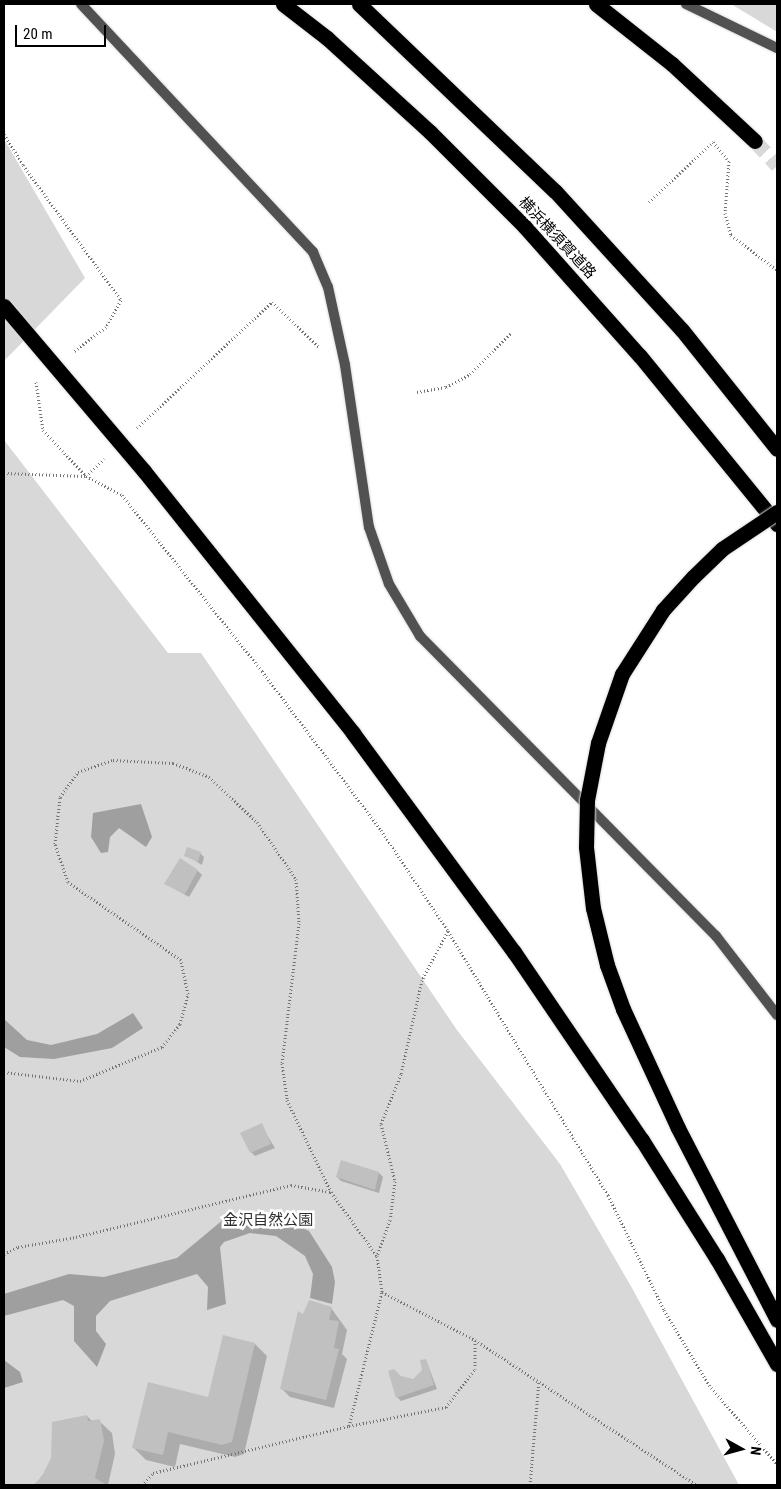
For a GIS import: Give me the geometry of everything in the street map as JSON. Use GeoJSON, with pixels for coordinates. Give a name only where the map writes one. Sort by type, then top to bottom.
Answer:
{"type":"FeatureCollection","features":[{"type":"Feature","properties":{"kind":"highway","name":"横浜横須賀道路"},"geometry":{"type":"LineString","coordinates":[[283,4],[327,38],[430,132],[524,226],[640,356],[777,524]]}},
{"type":"Feature","properties":{"kind":"highway","name":"横浜横須賀道路"},"geometry":{"type":"LineString","coordinates":[[359,4],[555,190],[682,330],[777,449]]}},
{"type":"Feature","properties":{"kind":"highway"},"geometry":{"type":"LineString","coordinates":[[596,4],[672,64],[756,141]]}},
{"type":"Feature","properties":{"kind":"highway"},"geometry":{"type":"LineString","coordinates":[[4,306],[144,471],[353,733],[508,944],[642,1140],[717,1259],[777,1364]]}},
{"type":"Feature","properties":{"kind":"highway"},"geometry":{"type":"LineString","coordinates":[[777,512],[722,550],[693,577],[663,610],[622,674],[598,743],[587,800],[586,847],[593,908],[607,965],[623,1009],[678,1128],[777,1320]]}},
{"type":"Feature","properties":{"kind":"lane"},"geometry":{"type":"LineString","coordinates":[[81,4],[312,252],[328,287],[345,365],[369,527],[389,584],[420,636],[716,936],[777,1015]]}},
{"type":"Feature","properties":{"kind":"lane"},"geometry":{"type":"LineString","coordinates":[[686,4],[777,48]]}},
{"type":"Feature","properties":{"kind":"path"},"geometry":{"type":"LineString","coordinates":[[4,134],[22,165],[121,300],[106,327],[67,356]]}},
{"type":"Feature","properties":{"kind":"path"},"geometry":{"type":"LineString","coordinates":[[649,202],[713,142],[730,161],[725,213],[731,235],[777,270]]}},
{"type":"Feature","properties":{"kind":"path"},"geometry":{"type":"LineString","coordinates":[[135,430],[272,302],[324,352]]}},
{"type":"Feature","properties":{"kind":"path"},"geometry":{"type":"LineString","coordinates":[[417,392],[446,387],[470,374],[512,332]]}},
{"type":"Feature","properties":{"kind":"path"},"geometry":{"type":"LineString","coordinates":[[36,379],[43,430],[86,476],[122,496],[262,671],[381,830],[448,931],[608,1194],[664,1310],[709,1384],[777,1464]]}},
{"type":"Feature","properties":{"kind":"path"},"geometry":{"type":"LineString","coordinates":[[4,473],[86,476],[107,456]]}},
{"type":"Feature","properties":{"kind":"path"},"geometry":{"type":"LineString","coordinates":[[4,1072],[80,1081],[162,1047],[180,1024],[188,994],[181,960],[68,882],[55,844],[60,797],[78,772],[113,760],[173,763],[209,777],[250,816],[296,879],[299,923],[282,1063],[286,1100],[331,1192],[377,1256]]}},
{"type":"Feature","properties":{"kind":"path"},"geometry":{"type":"LineString","coordinates":[[349,1426],[382,1292],[377,1256],[390,1220],[395,1181],[381,1124],[401,1074],[422,980],[448,931]]}},
{"type":"Feature","properties":{"kind":"path"},"geometry":{"type":"LineString","coordinates":[[4,1254],[18,1247],[76,1237],[291,1185],[331,1192]]}},
{"type":"Feature","properties":{"kind":"path"},"geometry":{"type":"LineString","coordinates":[[382,1292],[475,1340],[697,1485]]}},
{"type":"Feature","properties":{"kind":"path"},"geometry":{"type":"LineString","coordinates":[[142,1485],[153,1473],[349,1426],[446,1407],[475,1369],[475,1340]]}},
{"type":"Feature","properties":{"kind":"path"},"geometry":{"type":"LineString","coordinates":[[530,1485],[539,1381]]}},
{"type":"Feature","properties":{"kind":"green space"},"geometry":{"type":"Polygon","coordinates":[[[731,4],[777,4],[777,32],[731,4]]]}},
{"type":"Feature","properties":{"kind":"green space"},"geometry":{"type":"Polygon","coordinates":[[[4,139],[85,278],[4,361],[4,139]]]}},
{"type":"Feature","properties":{"kind":"green space","name":"金沢自然公園"},"geometry":{"type":"Polygon","coordinates":[[[4,440],[168,653],[201,653],[457,1030],[560,1164],[632,1288],[739,1485],[4,1485],[4,440]]]}},
{"type":"Feature","properties":{"kind":"shaded area"},"geometry":{"type":"Polygon","coordinates":[[[141,804],[152,837],[146,847],[119,828],[110,837],[108,852],[101,853],[91,837],[93,813],[141,804]]]}},
{"type":"Feature","properties":{"kind":"shaded area"},"geometry":{"type":"Polygon","coordinates":[[[133,1013],[143,1028],[112,1048],[54,1059],[20,1057],[4,1047],[4,1019],[27,1040],[51,1045],[97,1034],[133,1013]]]}},
{"type":"Feature","properties":{"kind":"shaded area"},"geometry":{"type":"Polygon","coordinates":[[[252,1215],[284,1220],[309,1231],[332,1267],[335,1282],[332,1304],[310,1298],[313,1274],[305,1256],[276,1236],[250,1233],[224,1242],[220,1247],[226,1304],[207,1310],[208,1287],[197,1274],[110,1301],[96,1316],[96,1331],[106,1344],[97,1367],[74,1341],[74,1306],[63,1300],[4,1316],[4,1294],[69,1274],[104,1277],[177,1258],[224,1219],[252,1215]]]}},
{"type":"Feature","properties":{"kind":"shaded area"},"geometry":{"type":"Polygon","coordinates":[[[4,1360],[20,1372],[23,1382],[4,1388],[4,1360]]]}},
{"type":"Feature","properties":{"kind":"building"},"geometry":{"type":"Polygon","coordinates":[[[187,847],[201,852],[198,862],[184,856],[187,847]]]}},
{"type":"Feature","properties":{"kind":"building"},"geometry":{"type":"Polygon","coordinates":[[[180,858],[198,870],[185,894],[164,884],[180,858]]]}},
{"type":"Feature","properties":{"kind":"building"},"geometry":{"type":"Polygon","coordinates":[[[262,1123],[271,1144],[250,1153],[240,1133],[262,1123]]]}},
{"type":"Feature","properties":{"kind":"building"},"geometry":{"type":"Polygon","coordinates":[[[341,1160],[379,1172],[375,1190],[336,1177],[341,1160]]]}},
{"type":"Feature","properties":{"kind":"building"},"geometry":{"type":"Polygon","coordinates":[[[309,1300],[332,1307],[329,1320],[339,1321],[334,1348],[339,1349],[326,1400],[280,1389],[298,1311],[303,1314],[309,1300]]]}},
{"type":"Feature","properties":{"kind":"building"},"geometry":{"type":"Polygon","coordinates":[[[223,1335],[255,1343],[232,1442],[222,1445],[168,1432],[163,1455],[132,1448],[148,1382],[208,1397],[223,1335]]]}},
{"type":"Feature","properties":{"kind":"building"},"geometry":{"type":"Polygon","coordinates":[[[426,1359],[434,1385],[396,1398],[388,1371],[394,1369],[401,1376],[413,1379],[422,1370],[420,1360],[426,1359]]]}},
{"type":"Feature","properties":{"kind":"building"},"geometry":{"type":"Polygon","coordinates":[[[87,1415],[88,1421],[100,1419],[104,1441],[95,1478],[107,1485],[33,1485],[41,1478],[51,1458],[52,1422],[87,1415]]]}},
{"type":"Feature","properties":{"kind":"tunnel"},"geometry":{"type":"LineString","coordinates":[[755,141],[777,165]]}}]}
